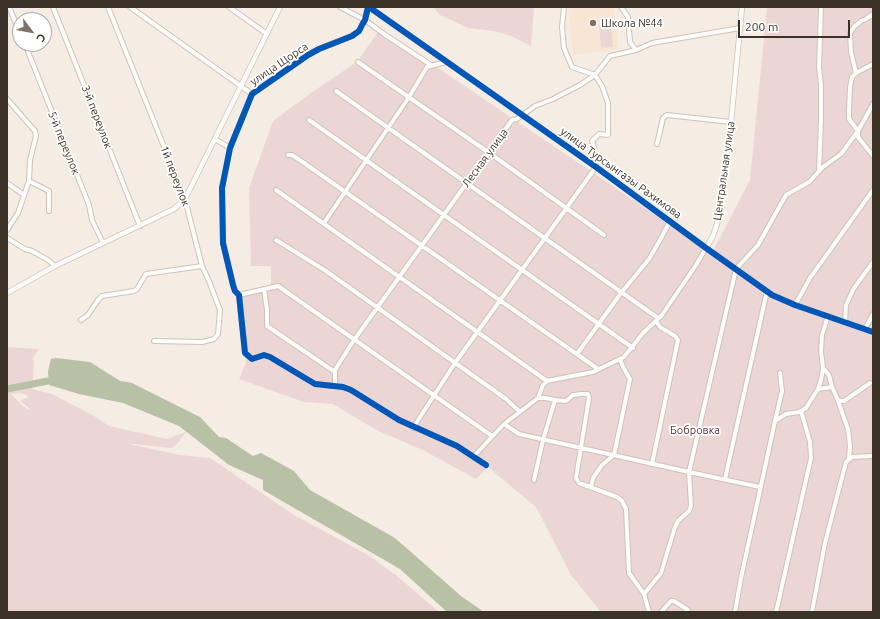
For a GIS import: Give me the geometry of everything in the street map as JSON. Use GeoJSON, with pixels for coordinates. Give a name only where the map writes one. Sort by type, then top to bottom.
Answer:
{"type":"FeatureCollection","features":[{"type":"Feature","properties":{"kind":"street","name":"3-й переулок"},"geometry":{"type":"LineString","coordinates":[[53,7],[140,226]]}},
{"type":"Feature","properties":{"kind":"street","name":"1й переулок"},"geometry":{"type":"LineString","coordinates":[[108,7],[185,199],[202,266],[220,310],[218,334],[214,339],[206,342],[154,341]]}},
{"type":"Feature","properties":{"kind":"street"},"geometry":{"type":"LineString","coordinates":[[130,7],[252,94]]}},
{"type":"Feature","properties":{"kind":"street"},"geometry":{"type":"LineString","coordinates":[[229,7],[267,34]]}},
{"type":"Feature","properties":{"kind":"street","name":"улица Щорса"},"geometry":{"type":"LineString","coordinates":[[7,294],[55,266],[174,209],[185,199],[280,7]]}},
{"type":"Feature","properties":{"kind":"street"},"geometry":{"type":"LineString","coordinates":[[340,7],[365,20],[431,65]]}},
{"type":"Feature","properties":{"kind":"street"},"geometry":{"type":"LineString","coordinates":[[365,20],[368,7]]}},
{"type":"Feature","properties":{"kind":"street","name":"улица Турсынгазы Рахимова"},"geometry":{"type":"LineString","coordinates":[[368,7],[523,115],[767,291],[796,305],[873,332]]}},
{"type":"Feature","properties":{"kind":"street"},"geometry":{"type":"LineString","coordinates":[[413,428],[455,363],[596,167],[592,141],[599,134],[608,135],[608,103],[602,86],[595,76],[572,67],[564,48],[562,27],[564,7]]}},
{"type":"Feature","properties":{"kind":"street"},"geometry":{"type":"LineString","coordinates":[[621,7],[628,17],[630,42],[636,50]]}},
{"type":"Feature","properties":{"kind":"street","name":"Центральная улица"},"geometry":{"type":"LineString","coordinates":[[547,381],[593,372],[624,357],[633,348],[643,333],[662,315],[683,285],[713,236],[717,224],[731,122],[742,7]]}},
{"type":"Feature","properties":{"kind":"street"},"geometry":{"type":"LineString","coordinates":[[819,171],[821,84],[819,68],[821,7]]}},
{"type":"Feature","properties":{"kind":"street"},"geometry":{"type":"LineString","coordinates":[[856,73],[851,52],[850,33],[861,21],[873,14]]}},
{"type":"Feature","properties":{"kind":"street","name":"улица Щорса"},"geometry":{"type":"LineString","coordinates":[[335,386],[315,384],[270,357],[264,355],[252,359],[245,353],[239,295],[235,291],[233,285],[223,243],[222,188],[230,148],[252,94],[308,55],[352,36],[359,31],[365,20]]}},
{"type":"Feature","properties":{"kind":"street","name":"Лесная улица"},"geometry":{"type":"LineString","coordinates":[[335,372],[354,340],[443,214],[512,120],[517,119],[535,106],[553,100],[595,76],[610,56],[636,50],[652,43],[740,28]]}},
{"type":"Feature","properties":{"kind":"street","name":"5-й переулок"},"geometry":{"type":"LineString","coordinates":[[28,52],[89,205],[92,220],[103,243]]}},
{"type":"Feature","properties":{"kind":"street"},"geometry":{"type":"LineString","coordinates":[[358,62],[488,152],[604,236]]}},
{"type":"Feature","properties":{"kind":"street"},"geometry":{"type":"LineString","coordinates":[[324,223],[409,97],[427,67],[446,62]]}},
{"type":"Feature","properties":{"kind":"street"},"geometry":{"type":"LineString","coordinates":[[873,64],[856,73],[852,77],[850,87],[849,119],[858,132],[858,137],[873,156]]}},
{"type":"Feature","properties":{"kind":"street"},"geometry":{"type":"LineString","coordinates":[[336,91],[545,238],[657,320],[660,327],[666,332],[675,336],[678,340],[652,464]]}},
{"type":"Feature","properties":{"kind":"street"},"geometry":{"type":"LineString","coordinates":[[7,99],[35,131],[36,136],[30,160],[29,181],[18,213],[7,230]]}},
{"type":"Feature","properties":{"kind":"street"},"geometry":{"type":"LineString","coordinates":[[644,594],[661,573],[675,527],[678,521],[689,511],[691,501],[689,472],[736,269],[758,245],[786,195],[809,182],[819,171],[841,154],[858,132],[873,104]]}},
{"type":"Feature","properties":{"kind":"street"},"geometry":{"type":"LineString","coordinates":[[657,144],[663,118],[667,115],[731,122]]}},
{"type":"Feature","properties":{"kind":"street"},"geometry":{"type":"LineString","coordinates":[[309,120],[633,348]]}},
{"type":"Feature","properties":{"kind":"street"},"geometry":{"type":"LineString","coordinates":[[215,139],[230,148]]}},
{"type":"Feature","properties":{"kind":"street"},"geometry":{"type":"LineString","coordinates":[[288,155],[292,155],[422,245],[598,370]]}},
{"type":"Feature","properties":{"kind":"street"},"geometry":{"type":"LineString","coordinates":[[29,181],[50,193],[49,211]]}},
{"type":"Feature","properties":{"kind":"street"},"geometry":{"type":"LineString","coordinates":[[7,183],[24,196]]}},
{"type":"Feature","properties":{"kind":"street"},"geometry":{"type":"LineString","coordinates":[[276,190],[547,381],[543,385],[538,398],[504,424],[474,456]]}},
{"type":"Feature","properties":{"kind":"street"},"geometry":{"type":"LineString","coordinates":[[796,305],[810,278],[873,190]]}},
{"type":"Feature","properties":{"kind":"street"},"geometry":{"type":"LineString","coordinates":[[577,354],[598,323],[649,259],[670,221]]}},
{"type":"Feature","properties":{"kind":"street"},"geometry":{"type":"LineString","coordinates":[[7,238],[24,249],[32,251],[48,260],[55,266]]}},
{"type":"Feature","properties":{"kind":"street"},"geometry":{"type":"LineString","coordinates":[[276,240],[326,271],[506,399],[520,412]]}},
{"type":"Feature","properties":{"kind":"street"},"geometry":{"type":"LineString","coordinates":[[845,322],[846,305],[854,288],[873,262]]}},
{"type":"Feature","properties":{"kind":"street"},"geometry":{"type":"LineString","coordinates":[[81,320],[88,315],[102,296],[134,291],[137,289],[146,274],[202,266]]}},
{"type":"Feature","properties":{"kind":"street"},"geometry":{"type":"LineString","coordinates":[[239,295],[278,286],[492,436]]}},
{"type":"Feature","properties":{"kind":"street"},"geometry":{"type":"LineString","coordinates":[[264,289],[267,310],[267,326],[335,372],[335,386],[350,390],[413,428],[452,443],[486,465]]}},
{"type":"Feature","properties":{"kind":"street"},"geometry":{"type":"LineString","coordinates":[[726,479],[767,291]]}},
{"type":"Feature","properties":{"kind":"street"},"geometry":{"type":"LineString","coordinates":[[866,329],[873,314]]}},
{"type":"Feature","properties":{"kind":"street"},"geometry":{"type":"LineString","coordinates":[[775,421],[786,414],[801,411],[806,408],[818,389],[823,368],[821,351],[822,335],[828,316]]}},
{"type":"Feature","properties":{"kind":"street"},"geometry":{"type":"LineString","coordinates":[[591,487],[593,478],[602,465],[614,455],[630,379],[620,359]]}},
{"type":"Feature","properties":{"kind":"street"},"geometry":{"type":"LineString","coordinates":[[812,612],[825,543],[846,462],[849,458],[850,446],[848,429],[838,400],[832,387],[829,375],[823,368]]}},
{"type":"Feature","properties":{"kind":"street"},"geometry":{"type":"LineString","coordinates":[[735,612],[760,487],[782,391],[780,373]]}},
{"type":"Feature","properties":{"kind":"street"},"geometry":{"type":"LineString","coordinates":[[838,400],[844,401],[870,383]]}},
{"type":"Feature","properties":{"kind":"street"},"geometry":{"type":"LineString","coordinates":[[818,389],[832,387]]}},
{"type":"Feature","properties":{"kind":"street"},"geometry":{"type":"LineString","coordinates":[[538,398],[566,401],[573,395],[588,394],[576,478],[579,483],[617,497],[622,501],[626,509],[629,573],[644,594],[649,612]]}},
{"type":"Feature","properties":{"kind":"street"},"geometry":{"type":"LineString","coordinates":[[534,480],[554,400]]}},
{"type":"Feature","properties":{"kind":"street"},"geometry":{"type":"LineString","coordinates":[[776,612],[811,458],[810,442],[801,411]]}},
{"type":"Feature","properties":{"kind":"street"},"geometry":{"type":"LineString","coordinates":[[504,424],[519,434],[543,440],[760,487]]}},
{"type":"Feature","properties":{"kind":"street"},"geometry":{"type":"LineString","coordinates":[[849,458],[873,456]]}},
{"type":"Feature","properties":{"kind":"street"},"geometry":{"type":"LineString","coordinates":[[661,612],[671,601],[674,601],[688,610]]}},
{"type":"Feature","properties":{"kind":"shaded area","name":"Школа №44"},"geometry":{"type":"Polygon","coordinates":[[[568,7],[614,7],[618,49],[573,55],[568,7]]]}},
{"type":"Feature","properties":{"kind":"shaded area"},"geometry":{"type":"Polygon","coordinates":[[[56,358],[90,362],[120,381],[132,383],[200,417],[219,437],[226,438],[253,456],[261,453],[294,471],[310,490],[395,538],[461,596],[484,612],[447,612],[400,569],[263,490],[263,480],[229,465],[179,426],[123,403],[79,394],[49,385],[48,371],[51,359],[56,358]]]}},
{"type":"Feature","properties":{"kind":"green space"},"geometry":{"type":"Polygon","coordinates":[[[433,7],[530,7],[534,9],[531,46],[511,36],[494,31],[468,28],[440,15],[433,7]]]}},
{"type":"Feature","properties":{"kind":"green space","name":"Бобровка"},"geometry":{"type":"Polygon","coordinates":[[[767,7],[873,7],[873,612],[601,612],[571,575],[536,507],[488,467],[476,479],[423,450],[378,431],[333,404],[304,402],[239,379],[246,363],[239,295],[271,288],[271,266],[251,266],[249,188],[273,121],[357,62],[380,29],[712,253],[750,180],[767,7]]]}},
{"type":"Feature","properties":{"kind":"green space"},"geometry":{"type":"Polygon","coordinates":[[[611,24],[613,47],[601,48],[599,25],[611,24]]]}},
{"type":"Feature","properties":{"kind":"green space"},"geometry":{"type":"Polygon","coordinates":[[[7,347],[39,349],[32,359],[34,360],[32,389],[52,394],[94,416],[109,426],[167,439],[186,432],[177,444],[171,448],[124,443],[180,455],[210,458],[294,515],[368,555],[397,576],[439,612],[7,612],[7,347]],[[20,393],[11,394],[29,410],[29,408],[20,401],[28,397],[27,395],[20,393]]]}},
{"type":"Feature","properties":{"kind":"waterway"},"geometry":{"type":"LineString","coordinates":[[7,389],[58,379]]}},
{"type":"Feature","properties":{"kind":"cycle path"},"geometry":{"type":"LineString","coordinates":[[368,7],[365,20],[359,31],[352,36],[308,55],[252,94],[230,148],[222,188],[223,243],[233,285],[235,291],[239,295],[245,353],[252,359],[264,355],[270,357],[315,384],[343,387],[351,390],[399,420],[457,446],[486,465]]}},
{"type":"Feature","properties":{"kind":"cycle path"},"geometry":{"type":"LineString","coordinates":[[369,7],[596,167],[772,295],[795,305],[873,332]]}},
{"type":"Feature","properties":{"kind":"place","name":"Школа №44"},"geometry":{"type":"Point","coordinates":[593,23]}}]}
